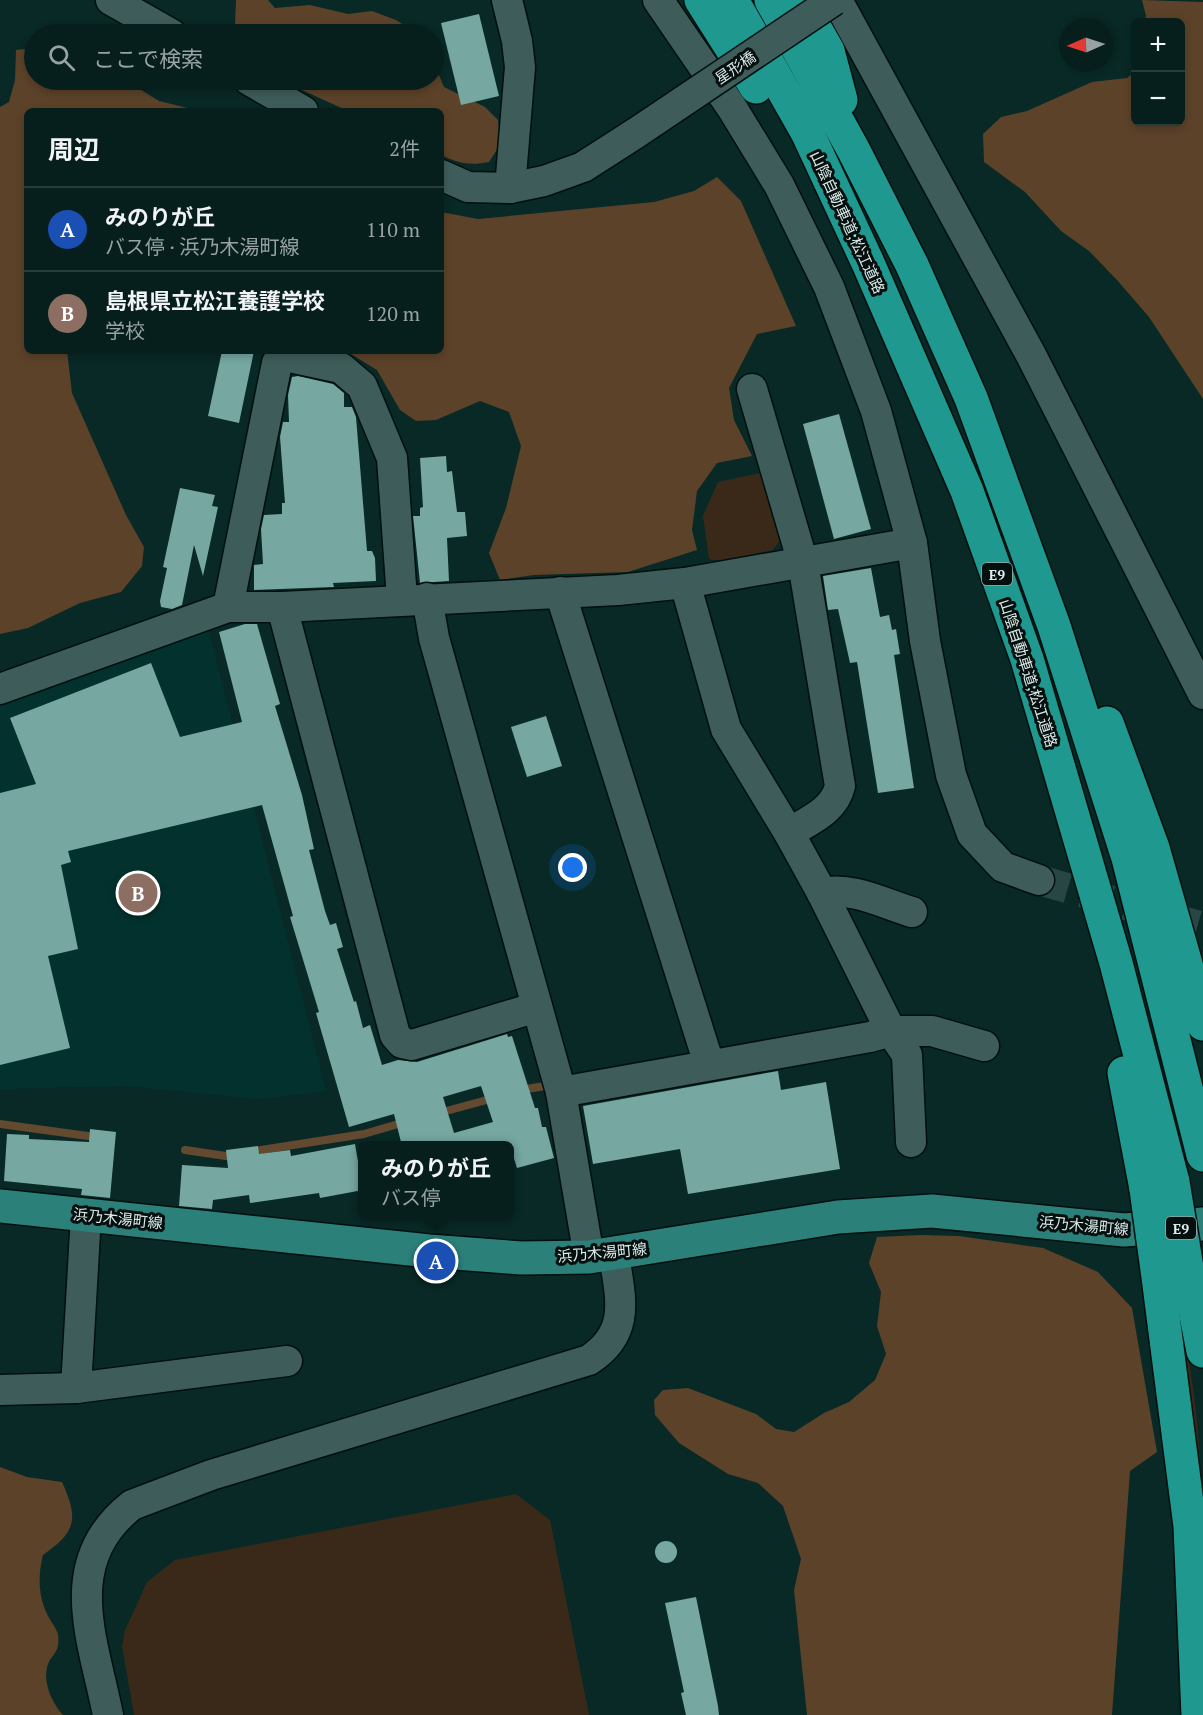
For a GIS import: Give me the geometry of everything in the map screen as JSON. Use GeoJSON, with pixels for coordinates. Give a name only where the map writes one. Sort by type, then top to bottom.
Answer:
{"type":"FeatureCollection","features":[{"type":"Feature","properties":{"kind":"highway"},"geometry":{"type":"LineString","coordinates":[[701,0],[868,263]]}},
{"type":"Feature","properties":{"kind":"highway","name":"山陰自動車道;松江道路"},"geometry":{"type":"LineString","coordinates":[[732,0],[807,132],[868,263],[967,491],[1027,659],[1116,963],[1116,1031],[1160,1186],[1173,1276]]}},
{"type":"Feature","properties":{"kind":"highway","name":"E9"},"geometry":{"type":"LineString","coordinates":[[771,0],[853,148],[912,265],[971,398],[1054,626],[1128,858],[1203,1155]]}},
{"type":"Feature","properties":{"kind":"highway"},"geometry":{"type":"LineString","coordinates":[[799,0],[828,51],[853,148]]}},
{"type":"Feature","properties":{"kind":"highway"},"geometry":{"type":"LineString","coordinates":[[971,398],[1053,575],[1153,848],[1203,1024]]}},
{"type":"Feature","properties":{"kind":"highway"},"geometry":{"type":"LineString","coordinates":[[1173,1276],[1203,1351]]}},
{"type":"Feature","properties":{"kind":"highway"},"geometry":{"type":"LineString","coordinates":[[1173,1276],[1190,1526],[1198,1715]]}},
{"type":"Feature","properties":{"kind":"main road","name":"浜乃木湯町線"},"geometry":{"type":"LineString","coordinates":[[0,1206],[429,1251],[521,1258],[602,1255],[838,1217],[932,1211],[1124,1230],[1203,1224]]}},
{"type":"Feature","properties":{"kind":"street"},"geometry":{"type":"LineString","coordinates":[[111,0],[153,24]]}},
{"type":"Feature","properties":{"kind":"street"},"geometry":{"type":"LineString","coordinates":[[507,0],[517,41],[520,67],[510,188]]}},
{"type":"Feature","properties":{"kind":"street"},"geometry":{"type":"LineString","coordinates":[[658,0],[732,108],[779,185],[829,287],[876,411],[912,543],[926,641],[951,775],[972,834],[1004,867],[1039,880]]}},
{"type":"Feature","properties":{"kind":"street"},"geometry":{"type":"LineString","coordinates":[[836,0],[1031,355],[1203,694]]}},
{"type":"Feature","properties":{"kind":"street","name":"星形橋"},"geometry":{"type":"LineString","coordinates":[[444,176],[468,186],[510,188],[544,182],[583,168],[836,0]]}},
{"type":"Feature","properties":{"kind":"street"},"geometry":{"type":"LineString","coordinates":[[266,90],[298,108]]}},
{"type":"Feature","properties":{"kind":"street"},"geometry":{"type":"LineString","coordinates":[[108,1715],[86,1608],[88,1569],[103,1533],[123,1512],[132,1505],[211,1475],[588,1360],[610,1343],[618,1326],[621,1304],[602,1255],[561,1092],[434,638],[415,599],[392,458],[362,386],[341,368],[285,356],[277,363],[228,608]]}},
{"type":"Feature","properties":{"kind":"street"},"geometry":{"type":"LineString","coordinates":[[752,389],[803,563],[840,786],[831,807],[789,832]]}},
{"type":"Feature","properties":{"kind":"street"},"geometry":{"type":"LineString","coordinates":[[0,689],[228,608],[560,592],[685,583],[912,543]]}},
{"type":"Feature","properties":{"kind":"street"},"geometry":{"type":"LineString","coordinates":[[685,583],[726,729],[789,832],[891,1031],[907,1055],[911,1142]]}},
{"type":"Feature","properties":{"kind":"street"},"geometry":{"type":"LineString","coordinates":[[560,592],[709,1064]]}},
{"type":"Feature","properties":{"kind":"street"},"geometry":{"type":"LineString","coordinates":[[282,607],[395,1035],[402,1043],[412,1045],[537,1007]]}},
{"type":"Feature","properties":{"kind":"street"},"geometry":{"type":"LineString","coordinates":[[822,893],[836,891],[855,894],[912,912]]}},
{"type":"Feature","properties":{"kind":"street"},"geometry":{"type":"LineString","coordinates":[[561,1092],[870,1037],[891,1031],[932,1031],[984,1046]]}},
{"type":"Feature","properties":{"kind":"street"},"geometry":{"type":"LineString","coordinates":[[76,1388],[86,1215]]}},
{"type":"Feature","properties":{"kind":"street"},"geometry":{"type":"LineString","coordinates":[[0,1389],[76,1388],[287,1361]]}},
{"type":"Feature","properties":{"kind":"shaded area"},"geometry":{"type":"Polygon","coordinates":[[[236,0],[268,0],[275,8],[310,5],[348,14],[372,11],[402,24],[235,24],[236,0]]]}},
{"type":"Feature","properties":{"kind":"shaded area"},"geometry":{"type":"Polygon","coordinates":[[[1142,0],[1203,2],[1203,399],[1149,317],[1117,280],[1089,251],[1061,231],[1025,192],[984,162],[983,134],[1001,117],[1027,111],[1092,82],[1127,78],[1131,75],[1131,126],[1185,126],[1185,18],[1145,18],[1142,0]]]}},
{"type":"Feature","properties":{"kind":"shaded area"},"geometry":{"type":"Polygon","coordinates":[[[24,49],[24,90],[141,90],[159,101],[188,108],[24,108],[24,354],[67,354],[72,393],[126,515],[144,547],[142,566],[121,592],[80,603],[28,628],[0,634],[0,107],[9,102],[15,80],[16,50],[24,49]]]}},
{"type":"Feature","properties":{"kind":"shaded area"},"geometry":{"type":"Polygon","coordinates":[[[444,87],[485,107],[498,120],[500,145],[489,162],[464,163],[444,156],[444,108],[341,108],[302,90],[444,90],[444,87]]]}},
{"type":"Feature","properties":{"kind":"shaded area"},"geometry":{"type":"Polygon","coordinates":[[[717,177],[741,201],[796,326],[757,334],[729,388],[734,420],[752,456],[717,463],[697,491],[692,530],[697,550],[628,572],[534,575],[500,580],[489,553],[506,508],[521,446],[509,412],[480,401],[436,420],[416,421],[400,410],[377,370],[351,354],[444,354],[444,213],[478,219],[654,202],[694,191],[717,177]]]}},
{"type":"Feature","properties":{"kind":"shaded area"},"geometry":{"type":"Polygon","coordinates":[[[764,472],[781,539],[773,550],[721,561],[709,559],[703,516],[718,482],[764,472]]]}},
{"type":"Feature","properties":{"kind":"shaded area"},"geometry":{"type":"Polygon","coordinates":[[[208,627],[326,1091],[259,1099],[127,1086],[0,1089],[0,701],[208,627]]]}},
{"type":"Feature","properties":{"kind":"shaded area"},"geometry":{"type":"Polygon","coordinates":[[[959,1236],[1043,1248],[1098,1272],[1132,1308],[1157,1452],[1130,1471],[1112,1715],[807,1715],[794,1590],[801,1559],[783,1506],[758,1483],[728,1474],[679,1443],[655,1415],[654,1400],[663,1390],[688,1388],[756,1414],[776,1429],[794,1432],[824,1413],[849,1402],[875,1380],[886,1354],[877,1326],[881,1292],[869,1263],[877,1237],[959,1236]]]}},
{"type":"Feature","properties":{"kind":"shaded area"},"geometry":{"type":"Polygon","coordinates":[[[1179,1316],[1193,1387],[1197,1424],[1202,1499],[1203,1610],[1179,1316]]]}},
{"type":"Feature","properties":{"kind":"shaded area"},"geometry":{"type":"Polygon","coordinates":[[[0,1467],[27,1477],[62,1482],[71,1506],[71,1524],[68,1532],[43,1555],[40,1570],[42,1600],[57,1631],[59,1641],[57,1650],[47,1668],[46,1681],[52,1700],[63,1715],[0,1715],[0,1467]]]}},
{"type":"Feature","properties":{"kind":"shaded area"},"geometry":{"type":"Polygon","coordinates":[[[516,1494],[550,1520],[589,1715],[134,1715],[122,1646],[125,1630],[147,1582],[175,1560],[516,1494]]]}},
{"type":"Feature","properties":{"kind":"building"},"geometry":{"type":"Polygon","coordinates":[[[479,14],[499,96],[461,105],[444,35],[444,24],[441,23],[479,14]]]}},
{"type":"Feature","properties":{"kind":"building"},"geometry":{"type":"Polygon","coordinates":[[[221,354],[253,354],[239,423],[208,416],[221,354]]]}},
{"type":"Feature","properties":{"kind":"building"},"geometry":{"type":"Polygon","coordinates":[[[298,376],[333,384],[344,393],[344,407],[352,407],[356,417],[367,551],[372,551],[375,558],[376,581],[333,583],[334,587],[254,590],[254,565],[263,564],[261,529],[264,515],[282,514],[282,503],[285,503],[280,437],[283,422],[289,422],[288,395],[292,377],[298,376]]]}},
{"type":"Feature","properties":{"kind":"building"},"geometry":{"type":"Polygon","coordinates":[[[839,414],[871,529],[834,539],[803,424],[839,414]]]}},
{"type":"Feature","properties":{"kind":"building"},"geometry":{"type":"Polygon","coordinates":[[[446,456],[447,472],[452,471],[457,512],[465,512],[467,536],[447,538],[449,581],[420,583],[413,516],[420,516],[420,508],[423,507],[420,458],[446,456]]]}},
{"type":"Feature","properties":{"kind":"building"},"geometry":{"type":"Polygon","coordinates":[[[180,488],[215,495],[212,506],[218,507],[203,576],[194,545],[182,605],[172,609],[161,607],[160,601],[167,568],[163,567],[180,488]]]}},
{"type":"Feature","properties":{"kind":"building"},"geometry":{"type":"Polygon","coordinates":[[[871,568],[880,617],[889,615],[892,630],[896,629],[900,654],[894,655],[914,788],[878,793],[857,662],[850,663],[838,609],[828,610],[823,576],[871,568]]]}},
{"type":"Feature","properties":{"kind":"building"},"geometry":{"type":"Polygon","coordinates":[[[245,624],[257,624],[280,704],[275,706],[302,795],[314,849],[309,850],[325,911],[330,925],[336,923],[343,947],[337,949],[354,1002],[356,1001],[363,1028],[370,1025],[382,1065],[398,1060],[417,1062],[507,1034],[508,1037],[512,1036],[535,1108],[538,1108],[542,1127],[546,1127],[554,1158],[517,1168],[514,1159],[514,1141],[401,1141],[394,1114],[349,1127],[316,1013],[319,1012],[290,917],[293,916],[262,805],[68,851],[71,862],[61,865],[78,949],[48,956],[70,1048],[0,1065],[0,793],[36,784],[10,718],[151,663],[180,737],[242,722],[219,632],[245,624]],[[481,1086],[443,1097],[454,1133],[493,1122],[481,1086]]]}},
{"type":"Feature","properties":{"kind":"building"},"geometry":{"type":"Polygon","coordinates":[[[546,716],[562,766],[527,777],[511,727],[546,716]]]}},
{"type":"Feature","properties":{"kind":"building"},"geometry":{"type":"Polygon","coordinates":[[[778,1071],[781,1090],[826,1082],[840,1169],[688,1194],[680,1149],[593,1164],[583,1106],[778,1071]]]}},
{"type":"Feature","properties":{"kind":"building"},"geometry":{"type":"Polygon","coordinates":[[[90,1129],[116,1132],[110,1198],[81,1195],[82,1189],[4,1181],[7,1134],[29,1135],[29,1139],[89,1142],[90,1129]]]}},
{"type":"Feature","properties":{"kind":"building"},"geometry":{"type":"Polygon","coordinates":[[[355,1144],[358,1161],[358,1191],[320,1198],[319,1193],[250,1203],[249,1195],[213,1200],[212,1209],[179,1206],[182,1165],[228,1168],[226,1150],[258,1146],[259,1154],[290,1150],[291,1156],[355,1144]]]}},
{"type":"Feature","properties":{"kind":"building"},"geometry":{"type":"Polygon","coordinates":[[[666,1541],[674,1544],[677,1552],[674,1560],[666,1563],[658,1560],[655,1552],[658,1544],[666,1541]]]}},
{"type":"Feature","properties":{"kind":"building"},"geometry":{"type":"Polygon","coordinates":[[[696,1597],[719,1715],[686,1715],[681,1693],[684,1692],[665,1603],[696,1597]]]}},
{"type":"Feature","properties":{"kind":"waterway"},"geometry":{"type":"LineString","coordinates":[[520,1090],[545,1086]]}},
{"type":"Feature","properties":{"kind":"waterway"},"geometry":{"type":"LineString","coordinates":[[439,1113],[494,1098]]}},
{"type":"Feature","properties":{"kind":"waterway"},"geometry":{"type":"LineString","coordinates":[[261,1150],[364,1134],[405,1122]]}},
{"type":"Feature","properties":{"kind":"waterway"},"geometry":{"type":"LineString","coordinates":[[0,1124],[88,1136]]}},
{"type":"Feature","properties":{"kind":"waterway"},"geometry":{"type":"LineString","coordinates":[[185,1150],[226,1156]]}},
{"type":"Feature","properties":{"kind":"tunnel"},"geometry":{"type":"LineString","coordinates":[[1039,880],[1203,927]]}},
{"type":"Feature","properties":{"kind":"place","name":"島根県立松江養護学校"},"geometry":{"type":"Point","coordinates":[138,893]}},
{"type":"Feature","properties":{"kind":"place","name":"みのりが丘"},"geometry":{"type":"Point","coordinates":[436,1261]}}]}
